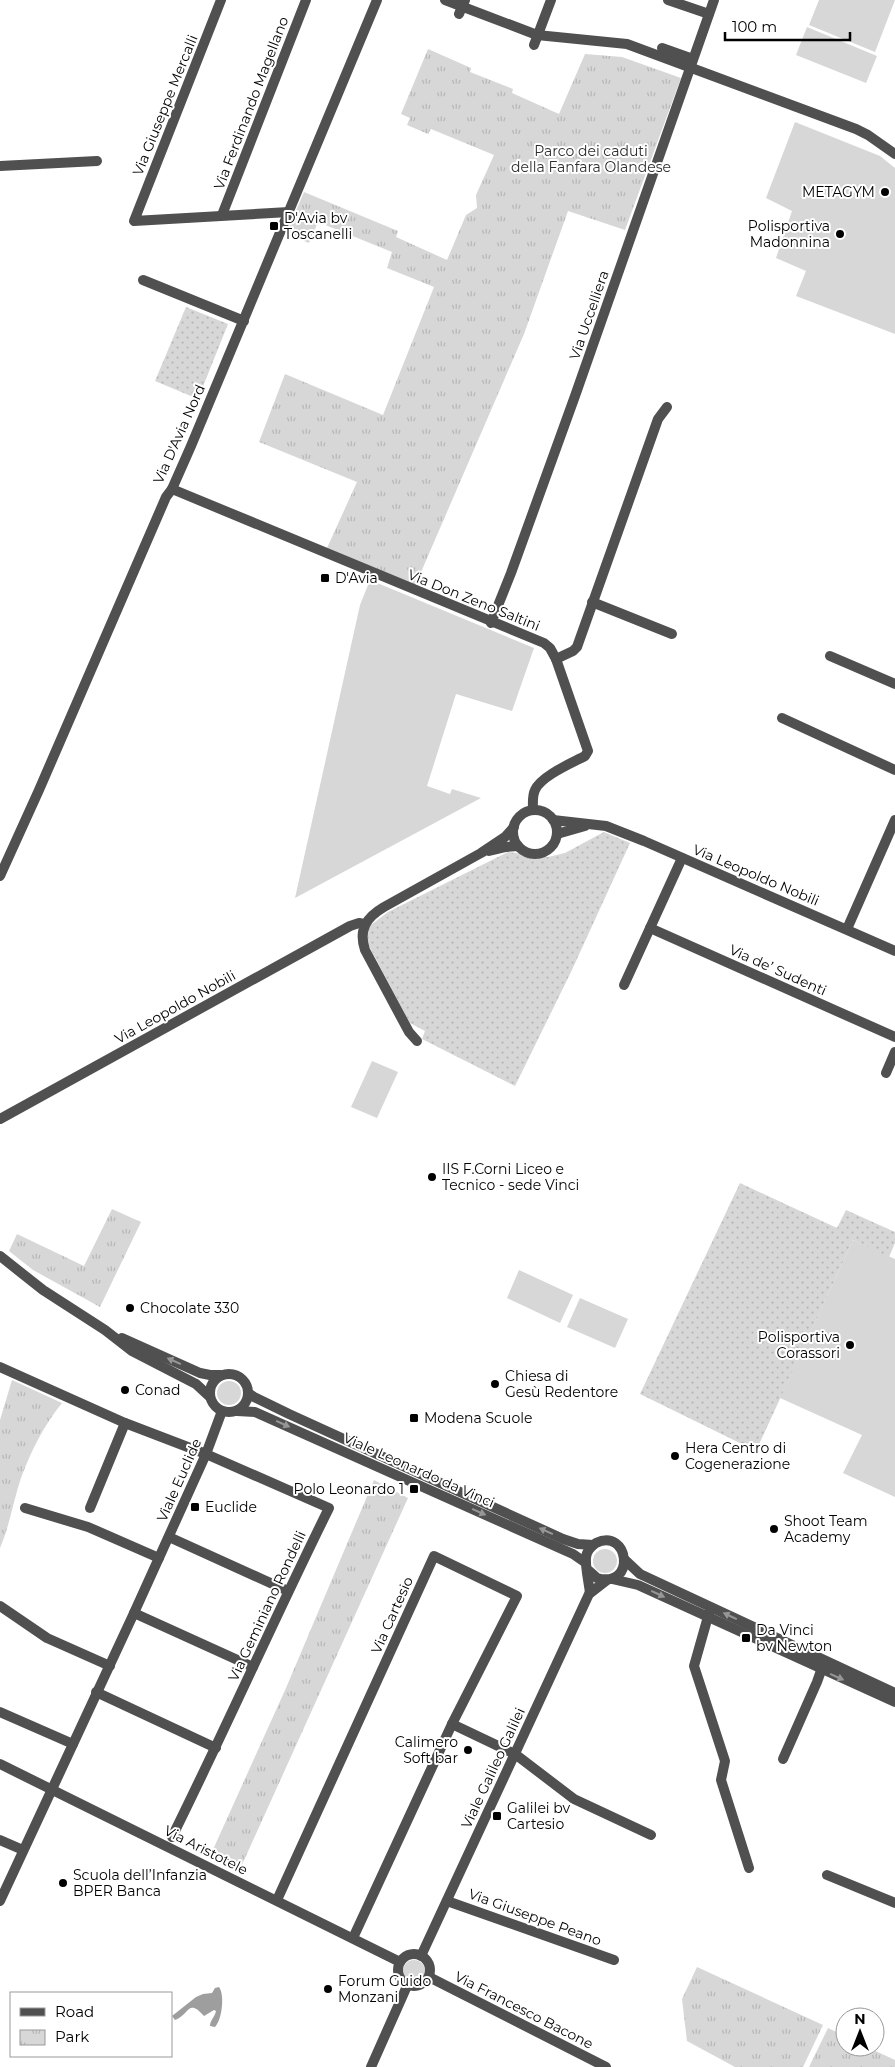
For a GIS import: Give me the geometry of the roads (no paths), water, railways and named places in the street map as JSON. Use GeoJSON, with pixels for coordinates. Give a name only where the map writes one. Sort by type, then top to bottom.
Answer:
{"type":"FeatureCollection","features":[{"type":"Feature","properties":{"kind":"street","name":"Via Giuseppe Mercalli"},"geometry":{"type":"LineString","coordinates":[[221,0],[134,221],[222,215]]}},
{"type":"Feature","properties":{"kind":"street","name":"Via Ferdinando Magellano"},"geometry":{"type":"LineString","coordinates":[[222,215],[306,0]]}},
{"type":"Feature","properties":{"kind":"street","name":"Via D'Avia Nord"},"geometry":{"type":"LineString","coordinates":[[0,876],[166,497],[172,489],[377,0]]}},
{"type":"Feature","properties":{"kind":"street"},"geometry":{"type":"LineString","coordinates":[[446,0],[535,40],[627,44],[692,63]]}},
{"type":"Feature","properties":{"kind":"street"},"geometry":{"type":"LineString","coordinates":[[535,40],[551,0]]}},
{"type":"Feature","properties":{"kind":"street"},"geometry":{"type":"LineString","coordinates":[[668,0],[709,14]]}},
{"type":"Feature","properties":{"kind":"street","name":"Via Uccelliera"},"geometry":{"type":"LineString","coordinates":[[491,622],[511,573],[575,396],[714,0]]}},
{"type":"Feature","properties":{"kind":"street"},"geometry":{"type":"LineString","coordinates":[[662,48],[692,63],[856,128],[895,154]]}},
{"type":"Feature","properties":{"kind":"street"},"geometry":{"type":"LineString","coordinates":[[0,166],[97,161]]}},
{"type":"Feature","properties":{"kind":"street"},"geometry":{"type":"LineString","coordinates":[[222,215],[289,212]]}},
{"type":"Feature","properties":{"kind":"street"},"geometry":{"type":"LineString","coordinates":[[143,280],[244,321]]}},
{"type":"Feature","properties":{"kind":"street"},"geometry":{"type":"LineString","coordinates":[[533,810],[533,797],[537,786],[550,775],[585,756],[588,751],[556,659],[573,651],[577,646],[658,419],[666,407]]}},
{"type":"Feature","properties":{"kind":"street","name":"Via Don Zeno Saltini"},"geometry":{"type":"LineString","coordinates":[[172,489],[544,644],[550,648],[556,659]]}},
{"type":"Feature","properties":{"kind":"street"},"geometry":{"type":"LineString","coordinates":[[592,602],[672,634]]}},
{"type":"Feature","properties":{"kind":"street"},"geometry":{"type":"LineString","coordinates":[[830,656],[895,684]]}},
{"type":"Feature","properties":{"kind":"street"},"geometry":{"type":"LineString","coordinates":[[782,718],[895,770]]}},
{"type":"Feature","properties":{"kind":"street"},"geometry":{"type":"LineString","coordinates":[[533,810],[542,812],[554,820],[557,834],[552,846],[542,853],[529,853],[518,846],[513,835],[514,827],[521,815],[533,810]]}},
{"type":"Feature","properties":{"kind":"street","name":"Via Leopoldo Nobili"},"geometry":{"type":"LineString","coordinates":[[554,820],[606,826],[895,951]]}},
{"type":"Feature","properties":{"kind":"street"},"geometry":{"type":"LineString","coordinates":[[847,929],[895,820]]}},
{"type":"Feature","properties":{"kind":"street","name":"Via Leopoldo Nobili"},"geometry":{"type":"LineString","coordinates":[[557,834],[581,826],[606,826]]}},
{"type":"Feature","properties":{"kind":"street","name":"Via Leopoldo Nobili"},"geometry":{"type":"LineString","coordinates":[[0,1119],[342,930],[357,924],[364,924],[372,914],[481,854],[505,837],[514,827]]}},
{"type":"Feature","properties":{"kind":"street","name":"Via Leopoldo Nobili"},"geometry":{"type":"LineString","coordinates":[[481,854],[506,847],[518,846]]}},
{"type":"Feature","properties":{"kind":"street"},"geometry":{"type":"LineString","coordinates":[[624,985],[682,858]]}},
{"type":"Feature","properties":{"kind":"street"},"geometry":{"type":"LineString","coordinates":[[364,924],[362,935],[365,950],[409,1032],[417,1041]]}},
{"type":"Feature","properties":{"kind":"street","name":"Via de’ Sudenti"},"geometry":{"type":"LineString","coordinates":[[650,928],[895,1037]]}},
{"type":"Feature","properties":{"kind":"street"},"geometry":{"type":"LineString","coordinates":[[886,1073],[895,1052]]}},
{"type":"Feature","properties":{"kind":"street"},"geometry":{"type":"LineString","coordinates":[[0,1256],[43,1290],[105,1330],[132,1351],[196,1384],[209,1396],[216,1408],[222,1412],[230,1413],[237,1411],[247,1400],[248,1392],[245,1382],[238,1376],[230,1373],[210,1376],[105,1330]]}},
{"type":"Feature","properties":{"kind":"street"},"geometry":{"type":"LineString","coordinates":[[0,1367],[125,1423],[206,1454]]}},
{"type":"Feature","properties":{"kind":"street"},"geometry":{"type":"LineString","coordinates":[[209,1396],[214,1380],[220,1375]]}},
{"type":"Feature","properties":{"kind":"street","name":"Viale Leonardo da Vinci"},"geometry":{"type":"LineString","coordinates":[[248,1392],[254,1397],[289,1414],[563,1539],[578,1544],[593,1545]]}},
{"type":"Feature","properties":{"kind":"street","name":"Viale Leonardo da Vinci"},"geometry":{"type":"LineString","coordinates":[[237,1411],[255,1412],[573,1554],[587,1566]]}},
{"type":"Feature","properties":{"kind":"street","name":"Viale Euclide"},"geometry":{"type":"LineString","coordinates":[[0,1901],[169,1537],[206,1454],[222,1412]]}},
{"type":"Feature","properties":{"kind":"street"},"geometry":{"type":"LineString","coordinates":[[90,1508],[125,1423]]}},
{"type":"Feature","properties":{"kind":"street","name":"Via Geminiano Rondelli"},"geometry":{"type":"LineString","coordinates":[[172,1837],[216,1748],[328,1508],[206,1454]]}},
{"type":"Feature","properties":{"kind":"street"},"geometry":{"type":"LineString","coordinates":[[25,1508],[88,1527],[159,1558]]}},
{"type":"Feature","properties":{"kind":"street"},"geometry":{"type":"LineString","coordinates":[[169,1537],[288,1591]]}},
{"type":"Feature","properties":{"kind":"street"},"geometry":{"type":"LineString","coordinates":[[603,1541],[614,1542],[622,1550],[625,1560],[624,1568],[619,1574],[590,1593],[586,1557],[593,1545],[603,1541]]}},
{"type":"Feature","properties":{"kind":"street","name":"Via Cartesio"},"geometry":{"type":"LineString","coordinates":[[277,1900],[434,1556],[517,1596],[452,1724],[353,1938]]}},
{"type":"Feature","properties":{"kind":"street"},"geometry":{"type":"LineString","coordinates":[[625,1560],[640,1574],[710,1612],[823,1665],[895,1702]]}},
{"type":"Feature","properties":{"kind":"street"},"geometry":{"type":"LineString","coordinates":[[587,1566],[597,1578],[638,1585],[710,1612]]}},
{"type":"Feature","properties":{"kind":"street","name":"Viale Galileo Galilei"},"geometry":{"type":"LineString","coordinates":[[421,1956],[590,1593]]}},
{"type":"Feature","properties":{"kind":"street"},"geometry":{"type":"LineString","coordinates":[[0,1606],[47,1638],[110,1666]]}},
{"type":"Feature","properties":{"kind":"street"},"geometry":{"type":"LineString","coordinates":[[710,1612],[694,1666],[725,1761],[721,1780],[749,1868]]}},
{"type":"Feature","properties":{"kind":"street"},"geometry":{"type":"LineString","coordinates":[[134,1613],[253,1667]]}},
{"type":"Feature","properties":{"kind":"street"},"geometry":{"type":"LineString","coordinates":[[823,1665],[890,1687],[895,1693]]}},
{"type":"Feature","properties":{"kind":"street"},"geometry":{"type":"LineString","coordinates":[[783,1759],[823,1665]]}},
{"type":"Feature","properties":{"kind":"street"},"geometry":{"type":"LineString","coordinates":[[96,1692],[216,1748]]}},
{"type":"Feature","properties":{"kind":"street"},"geometry":{"type":"LineString","coordinates":[[0,1712],[73,1744]]}},
{"type":"Feature","properties":{"kind":"street"},"geometry":{"type":"LineString","coordinates":[[452,1724],[515,1754],[574,1799],[651,1835]]}},
{"type":"Feature","properties":{"kind":"street","name":"Via Aristotele"},"geometry":{"type":"LineString","coordinates":[[0,1764],[400,1962]]}},
{"type":"Feature","properties":{"kind":"street"},"geometry":{"type":"LineString","coordinates":[[0,1840],[23,1850]]}},
{"type":"Feature","properties":{"kind":"street"},"geometry":{"type":"LineString","coordinates":[[827,1875],[895,1903]]}},
{"type":"Feature","properties":{"kind":"street","name":"Via Giuseppe Peano"},"geometry":{"type":"LineString","coordinates":[[447,1900],[614,1960]]}},
{"type":"Feature","properties":{"kind":"street"},"geometry":{"type":"LineString","coordinates":[[410,1954],[421,1956],[430,1966],[429,1977],[421,1986],[408,1986],[398,1975],[400,1962],[410,1954]]}},
{"type":"Feature","properties":{"kind":"street","name":"Via Francesco Bacone"},"geometry":{"type":"LineString","coordinates":[[429,1977],[606,2067]]}},
{"type":"Feature","properties":{"kind":"street"},"geometry":{"type":"LineString","coordinates":[[371,2067],[408,1986]]}},
{"type":"Feature","properties":{"kind":"place","name":"METAGYM"},"geometry":{"type":"Point","coordinates":[885,192]}},
{"type":"Feature","properties":{"kind":"place","name":"D'Avia bv Toscanelli"},"geometry":{"type":"Point","coordinates":[274,226]}},
{"type":"Feature","properties":{"kind":"place","name":"Polisportiva Madonnina"},"geometry":{"type":"Point","coordinates":[840,234]}},
{"type":"Feature","properties":{"kind":"place","name":"D'Avia"},"geometry":{"type":"Point","coordinates":[325,578]}},
{"type":"Feature","properties":{"kind":"place","name":"IIS F.Corni Liceo e Tecnico - sede Vinci"},"geometry":{"type":"Point","coordinates":[432,1177]}},
{"type":"Feature","properties":{"kind":"place","name":"Chocolate 330"},"geometry":{"type":"Point","coordinates":[130,1308]}},
{"type":"Feature","properties":{"kind":"place","name":"Polisportiva Corassori"},"geometry":{"type":"Point","coordinates":[850,1345]}},
{"type":"Feature","properties":{"kind":"place","name":"Chiesa di Gesù Redentore"},"geometry":{"type":"Point","coordinates":[495,1384]}},
{"type":"Feature","properties":{"kind":"place","name":"Conad"},"geometry":{"type":"Point","coordinates":[125,1390]}},
{"type":"Feature","properties":{"kind":"place","name":"Modena Scuole"},"geometry":{"type":"Point","coordinates":[414,1418]}},
{"type":"Feature","properties":{"kind":"place","name":"Hera Centro di Cogenerazione"},"geometry":{"type":"Point","coordinates":[675,1456]}},
{"type":"Feature","properties":{"kind":"place","name":"Polo Leonardo 1"},"geometry":{"type":"Point","coordinates":[414,1489]}},
{"type":"Feature","properties":{"kind":"place","name":"Euclide"},"geometry":{"type":"Point","coordinates":[195,1507]}},
{"type":"Feature","properties":{"kind":"place","name":"Shoot Team Academy"},"geometry":{"type":"Point","coordinates":[774,1529]}},
{"type":"Feature","properties":{"kind":"place","name":"Da Vinci bv Newton"},"geometry":{"type":"Point","coordinates":[746,1638]}},
{"type":"Feature","properties":{"kind":"place","name":"Calimero Soft bar"},"geometry":{"type":"Point","coordinates":[468,1750]}},
{"type":"Feature","properties":{"kind":"place","name":"Galilei bv Cartesio"},"geometry":{"type":"Point","coordinates":[497,1816]}},
{"type":"Feature","properties":{"kind":"place","name":"Scuola dell’Infanzia BPER Banca"},"geometry":{"type":"Point","coordinates":[63,1883]}},
{"type":"Feature","properties":{"kind":"place","name":"Forum Guido Monzani"},"geometry":{"type":"Point","coordinates":[328,1989]}},
{"type":"Feature","properties":{"kind":"park label","name":"Parco dei caduti della Fanfara Olandese"},"geometry":{"type":"Point","coordinates":[591,160]}}]}
